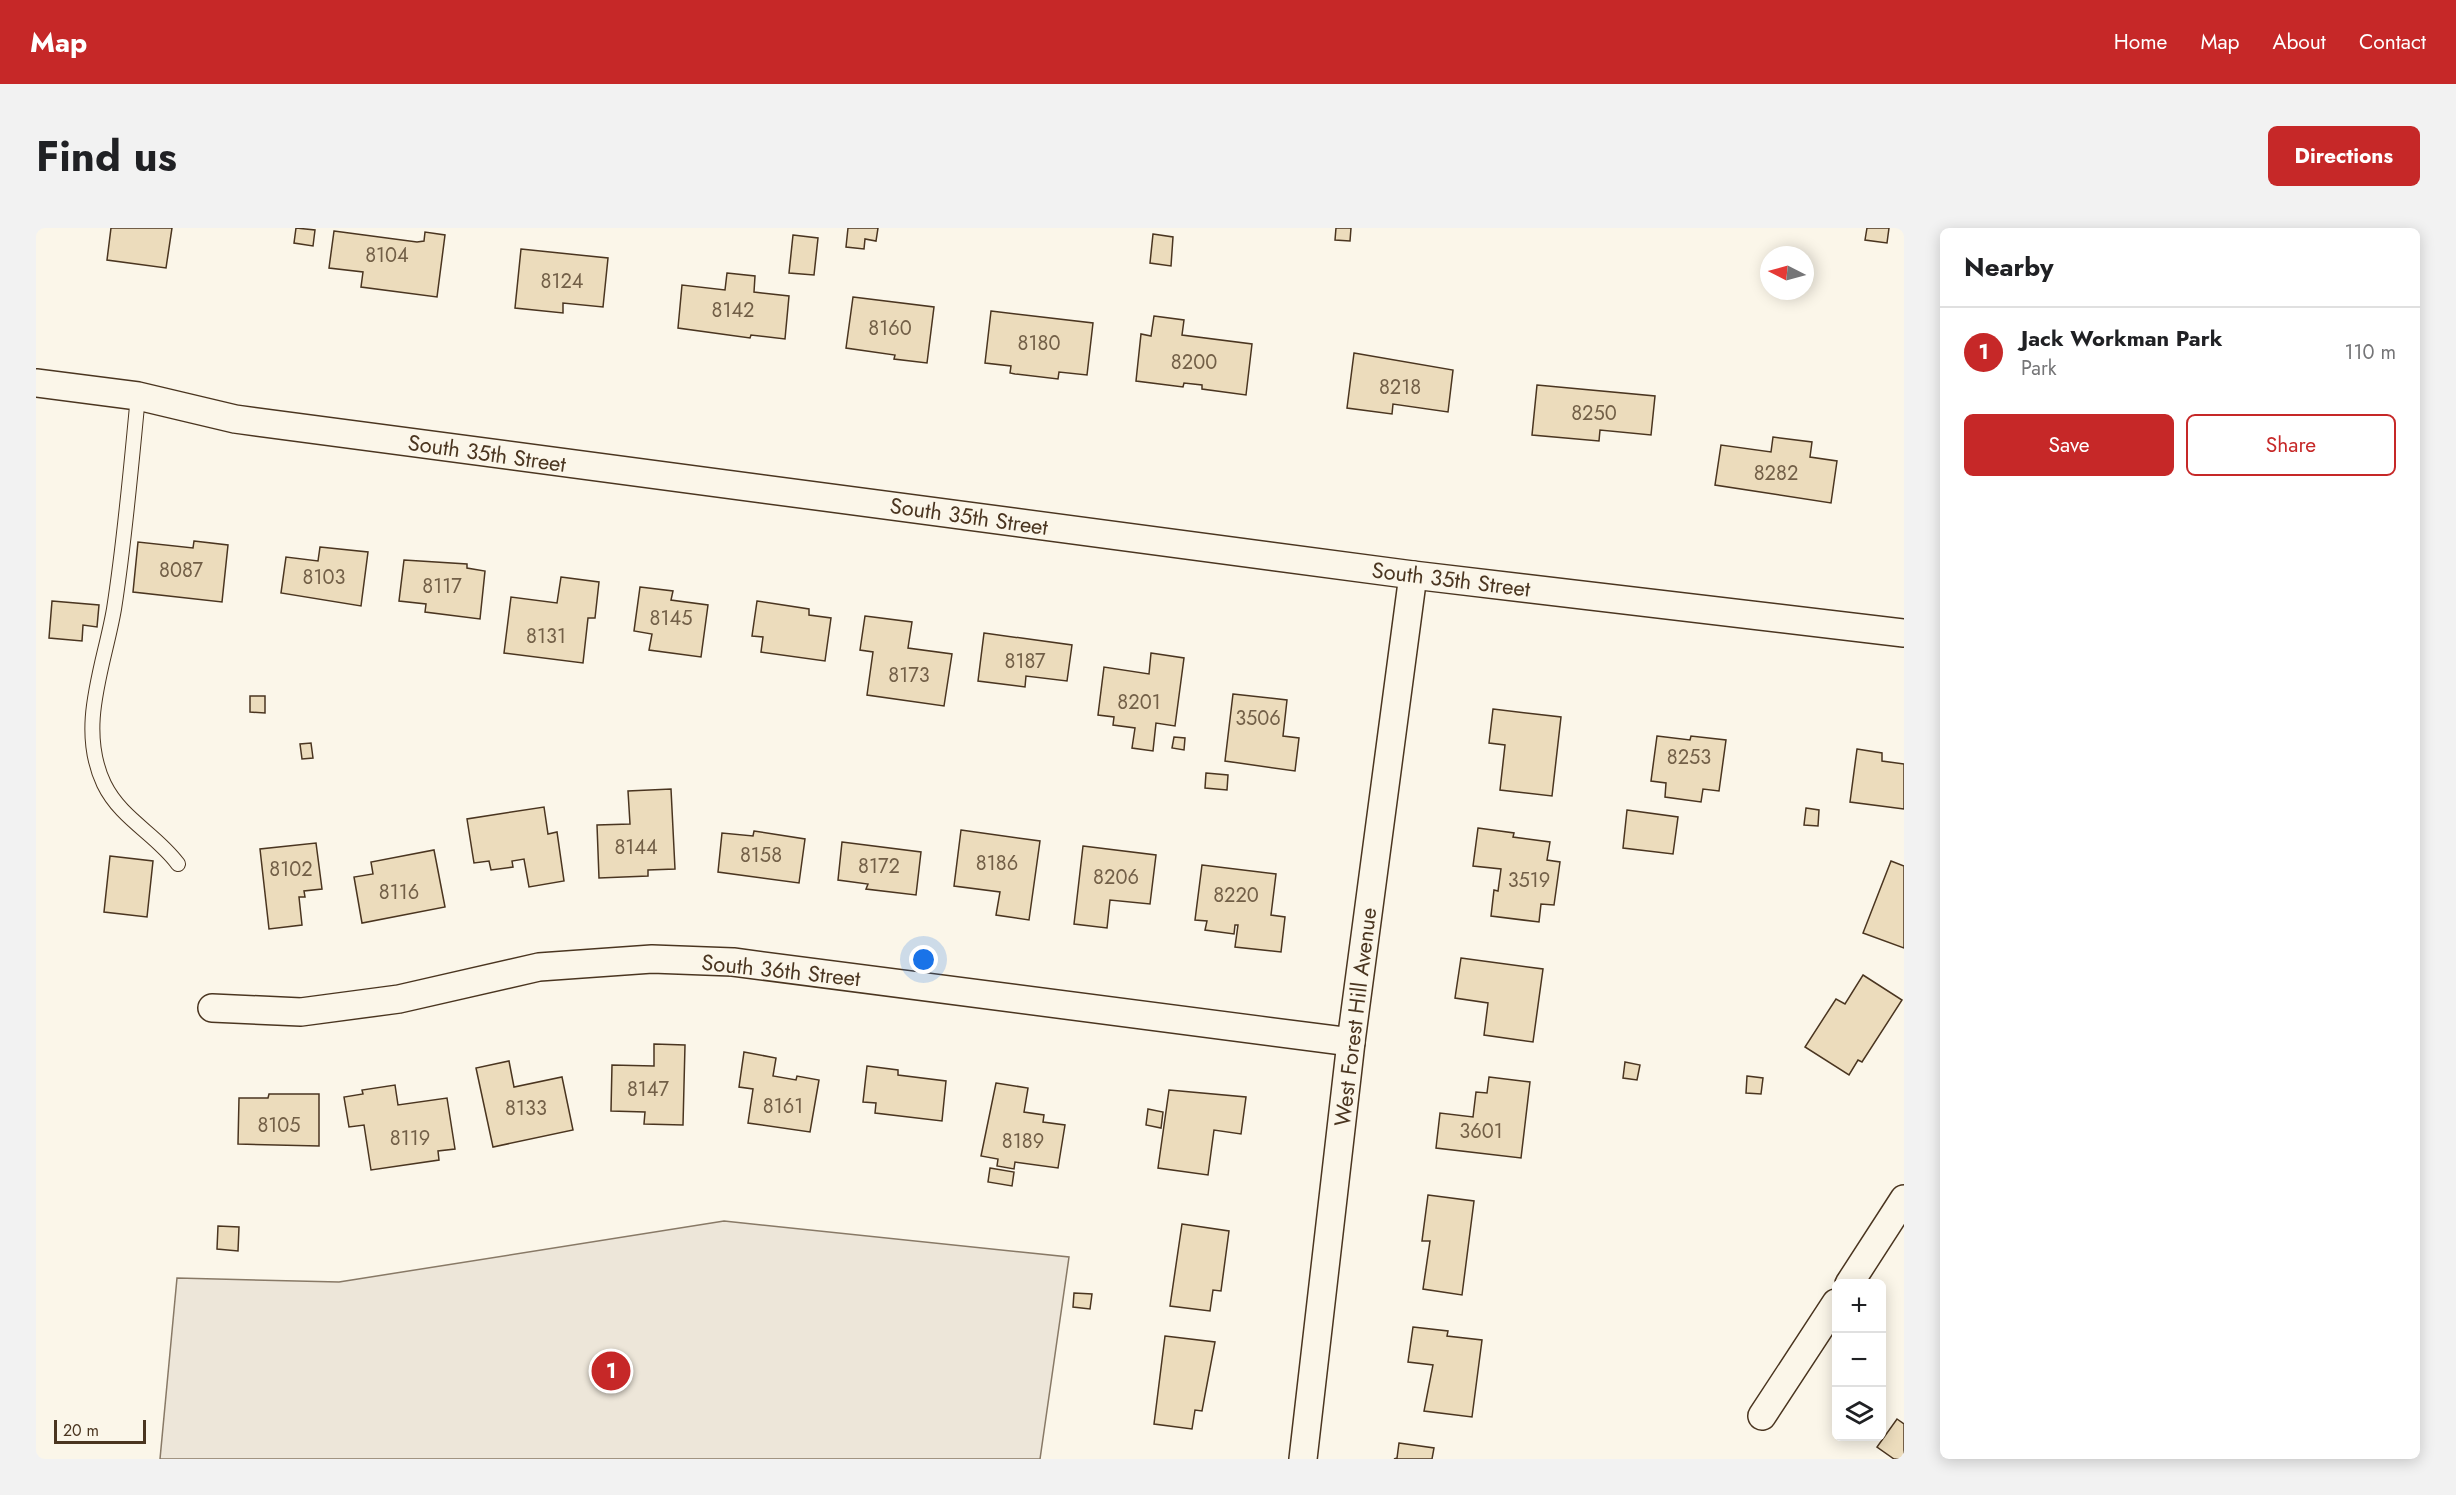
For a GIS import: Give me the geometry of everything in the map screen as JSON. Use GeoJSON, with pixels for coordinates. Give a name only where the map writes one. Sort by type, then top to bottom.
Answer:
{"type":"FeatureCollection","features":[{"type":"Feature","properties":{"kind":"street","name":"South 35th Street"},"geometry":{"type":"LineString","coordinates":[[36,383],[138,396],[235,419],[1413,575],[1904,633]]}},
{"type":"Feature","properties":{"kind":"street","name":"West Forest Hill Avenue"},"geometry":{"type":"LineString","coordinates":[[1303,1459],[1351,1042],[1413,575]]}},
{"type":"Feature","properties":{"kind":"street","name":"South 36th Street"},"geometry":{"type":"LineString","coordinates":[[212,1008],[301,1012],[399,999],[539,967],[652,959],[733,962],[1351,1042]]}},
{"type":"Feature","properties":{"kind":"street"},"geometry":{"type":"LineString","coordinates":[[1852,1279],[1904,1199]]}},
{"type":"Feature","properties":{"kind":"street"},"geometry":{"type":"LineString","coordinates":[[1762,1416],[1832,1308]]}},
{"type":"Feature","properties":{"kind":"lane"},"geometry":{"type":"LineString","coordinates":[[138,396],[113,611],[93,700],[94,739],[96,759],[104,784],[124,814],[167,850],[178,864]]}},
{"type":"Feature","properties":{"kind":"shaded area"},"geometry":{"type":"Polygon","coordinates":[[[724,1221],[1069,1257],[1040,1459],[160,1459],[177,1278],[339,1282],[724,1221]]]}},
{"type":"Feature","properties":{"kind":"building"},"geometry":{"type":"Polygon","coordinates":[[[111,228],[172,228],[166,268],[107,260],[111,228]]]}},
{"type":"Feature","properties":{"kind":"building"},"geometry":{"type":"Polygon","coordinates":[[[296,228],[315,230],[313,246],[294,243],[296,228]]]}},
{"type":"Feature","properties":{"kind":"building"},"geometry":{"type":"Polygon","coordinates":[[[848,228],[878,228],[876,241],[865,239],[864,249],[846,247],[848,228]]]}},
{"type":"Feature","properties":{"kind":"building"},"geometry":{"type":"Polygon","coordinates":[[[1336,228],[1351,228],[1350,241],[1335,240],[1336,228]]]}},
{"type":"Feature","properties":{"kind":"building"},"geometry":{"type":"Polygon","coordinates":[[[1867,228],[1889,228],[1887,243],[1865,240],[1867,228]]]}},
{"type":"Feature","properties":{"kind":"building"},"geometry":{"type":"Polygon","coordinates":[[[334,231],[417,242],[424,241],[425,232],[445,235],[437,297],[361,287],[363,272],[329,268],[334,231]]]}},
{"type":"Feature","properties":{"kind":"building"},"geometry":{"type":"Polygon","coordinates":[[[1153,234],[1173,237],[1171,266],[1150,263],[1153,234]]]}},
{"type":"Feature","properties":{"kind":"building"},"geometry":{"type":"Polygon","coordinates":[[[793,235],[818,238],[814,275],[789,273],[793,235]]]}},
{"type":"Feature","properties":{"kind":"building"},"geometry":{"type":"Polygon","coordinates":[[[521,249],[608,258],[603,307],[563,303],[563,313],[515,308],[521,249]]]}},
{"type":"Feature","properties":{"kind":"building"},"geometry":{"type":"Polygon","coordinates":[[[727,273],[755,276],[754,292],[789,296],[785,339],[751,335],[750,338],[678,328],[682,285],[725,290],[727,273]]]}},
{"type":"Feature","properties":{"kind":"building"},"geometry":{"type":"Polygon","coordinates":[[[853,297],[934,307],[927,363],[894,359],[895,355],[846,348],[853,297]]]}},
{"type":"Feature","properties":{"kind":"building"},"geometry":{"type":"Polygon","coordinates":[[[991,311],[1093,323],[1087,375],[1059,372],[1058,379],[1015,374],[1010,373],[1011,366],[985,363],[991,311]]]}},
{"type":"Feature","properties":{"kind":"building"},"geometry":{"type":"Polygon","coordinates":[[[1154,316],[1184,320],[1182,335],[1252,344],[1246,395],[1202,389],[1202,385],[1184,383],[1183,387],[1136,381],[1141,334],[1151,336],[1154,316]]]}},
{"type":"Feature","properties":{"kind":"building"},"geometry":{"type":"Polygon","coordinates":[[[1354,353],[1453,370],[1448,412],[1393,404],[1392,414],[1347,408],[1354,353]]]}},
{"type":"Feature","properties":{"kind":"building"},"geometry":{"type":"Polygon","coordinates":[[[1537,385],[1655,396],[1651,435],[1600,430],[1599,441],[1532,435],[1537,385]]]}},
{"type":"Feature","properties":{"kind":"building"},"geometry":{"type":"Polygon","coordinates":[[[1773,437],[1812,442],[1810,457],[1837,461],[1831,503],[1715,485],[1721,445],[1771,452],[1773,437]]]}},
{"type":"Feature","properties":{"kind":"building"},"geometry":{"type":"Polygon","coordinates":[[[194,541],[228,545],[222,602],[133,592],[138,542],[193,548],[194,541]]]}},
{"type":"Feature","properties":{"kind":"building"},"geometry":{"type":"Polygon","coordinates":[[[320,547],[368,552],[361,606],[281,593],[286,557],[318,561],[320,547]]]}},
{"type":"Feature","properties":{"kind":"building"},"geometry":{"type":"Polygon","coordinates":[[[404,560],[467,564],[467,568],[485,571],[480,619],[425,612],[426,604],[399,601],[404,560]]]}},
{"type":"Feature","properties":{"kind":"building"},"geometry":{"type":"Polygon","coordinates":[[[561,577],[599,582],[595,618],[588,618],[583,663],[504,653],[511,597],[557,603],[561,577]]]}},
{"type":"Feature","properties":{"kind":"building"},"geometry":{"type":"Polygon","coordinates":[[[640,587],[673,591],[671,600],[708,605],[701,657],[649,650],[652,634],[634,631],[640,587]]]}},
{"type":"Feature","properties":{"kind":"building"},"geometry":{"type":"Polygon","coordinates":[[[52,601],[99,605],[97,627],[83,625],[82,641],[49,638],[52,601]]]}},
{"type":"Feature","properties":{"kind":"building"},"geometry":{"type":"Polygon","coordinates":[[[757,601],[809,609],[809,615],[831,618],[825,661],[761,652],[763,637],[752,636],[757,601]]]}},
{"type":"Feature","properties":{"kind":"building"},"geometry":{"type":"Polygon","coordinates":[[[865,616],[912,622],[908,648],[952,654],[944,706],[867,695],[873,652],[860,650],[865,616]]]}},
{"type":"Feature","properties":{"kind":"building"},"geometry":{"type":"Polygon","coordinates":[[[984,633],[1072,645],[1067,681],[1026,676],[1025,687],[978,681],[984,633]]]}},
{"type":"Feature","properties":{"kind":"building"},"geometry":{"type":"Polygon","coordinates":[[[1151,653],[1184,658],[1175,726],[1156,723],[1153,751],[1132,748],[1135,728],[1113,725],[1114,717],[1098,715],[1104,667],[1149,674],[1151,653]]]}},
{"type":"Feature","properties":{"kind":"building"},"geometry":{"type":"Polygon","coordinates":[[[1233,694],[1287,700],[1283,736],[1299,738],[1295,771],[1225,761],[1233,694]]]}},
{"type":"Feature","properties":{"kind":"building"},"geometry":{"type":"Polygon","coordinates":[[[250,696],[265,696],[265,713],[250,712],[250,696]]]}},
{"type":"Feature","properties":{"kind":"building"},"geometry":{"type":"Polygon","coordinates":[[[1493,709],[1561,717],[1552,796],[1500,790],[1505,745],[1489,743],[1493,709]]]}},
{"type":"Feature","properties":{"kind":"building"},"geometry":{"type":"Polygon","coordinates":[[[1657,736],[1690,740],[1691,736],[1726,740],[1719,791],[1703,789],[1701,802],[1665,797],[1666,783],[1651,781],[1657,736]]]}},
{"type":"Feature","properties":{"kind":"building"},"geometry":{"type":"Polygon","coordinates":[[[1174,737],[1185,738],[1184,750],[1172,748],[1174,737]]]}},
{"type":"Feature","properties":{"kind":"building"},"geometry":{"type":"Polygon","coordinates":[[[311,743],[313,758],[302,759],[300,744],[311,743]]]}},
{"type":"Feature","properties":{"kind":"building"},"geometry":{"type":"Polygon","coordinates":[[[1857,749],[1882,753],[1882,761],[1904,764],[1904,809],[1850,802],[1857,749]]]}},
{"type":"Feature","properties":{"kind":"building"},"geometry":{"type":"Polygon","coordinates":[[[1206,773],[1228,775],[1227,790],[1205,788],[1206,773]]]}},
{"type":"Feature","properties":{"kind":"building"},"geometry":{"type":"Polygon","coordinates":[[[671,789],[675,869],[648,870],[648,876],[599,878],[597,825],[630,824],[628,791],[671,789]]]}},
{"type":"Feature","properties":{"kind":"building"},"geometry":{"type":"Polygon","coordinates":[[[544,807],[548,834],[557,832],[564,881],[529,887],[524,859],[512,861],[513,867],[491,870],[489,861],[474,863],[467,819],[544,807]]]}},
{"type":"Feature","properties":{"kind":"building"},"geometry":{"type":"Polygon","coordinates":[[[1806,808],[1819,810],[1818,826],[1804,825],[1806,808]]]}},
{"type":"Feature","properties":{"kind":"building"},"geometry":{"type":"Polygon","coordinates":[[[1627,810],[1678,817],[1673,854],[1623,848],[1627,810]]]}},
{"type":"Feature","properties":{"kind":"building"},"geometry":{"type":"Polygon","coordinates":[[[1478,828],[1514,833],[1513,837],[1550,842],[1547,860],[1560,862],[1554,905],[1541,904],[1539,922],[1491,916],[1494,890],[1498,891],[1501,869],[1473,866],[1478,828]]]}},
{"type":"Feature","properties":{"kind":"building"},"geometry":{"type":"Polygon","coordinates":[[[961,830],[1040,841],[1029,920],[996,915],[1000,892],[954,886],[961,830]]]}},
{"type":"Feature","properties":{"kind":"building"},"geometry":{"type":"Polygon","coordinates":[[[754,831],[805,839],[799,883],[718,872],[722,833],[753,836],[754,831]]]}},
{"type":"Feature","properties":{"kind":"building"},"geometry":{"type":"Polygon","coordinates":[[[842,842],[921,852],[916,895],[866,889],[868,884],[838,880],[842,842]]]}},
{"type":"Feature","properties":{"kind":"building"},"geometry":{"type":"Polygon","coordinates":[[[316,843],[322,889],[304,891],[305,897],[299,897],[302,925],[269,929],[260,849],[316,843]]]}},
{"type":"Feature","properties":{"kind":"building"},"geometry":{"type":"Polygon","coordinates":[[[1083,846],[1156,855],[1150,904],[1110,900],[1107,928],[1074,924],[1083,846]]]}},
{"type":"Feature","properties":{"kind":"building"},"geometry":{"type":"Polygon","coordinates":[[[434,850],[445,907],[362,923],[354,877],[373,874],[371,862],[434,850]]]}},
{"type":"Feature","properties":{"kind":"building"},"geometry":{"type":"Polygon","coordinates":[[[110,856],[153,861],[147,917],[104,912],[110,856]]]}},
{"type":"Feature","properties":{"kind":"building"},"geometry":{"type":"Polygon","coordinates":[[[1891,861],[1904,866],[1904,948],[1863,933],[1891,861]]]}},
{"type":"Feature","properties":{"kind":"building"},"geometry":{"type":"Polygon","coordinates":[[[1202,865],[1276,874],[1271,915],[1285,917],[1281,952],[1235,947],[1238,925],[1235,925],[1234,934],[1205,930],[1207,921],[1195,920],[1202,865]]]}},
{"type":"Feature","properties":{"kind":"building"},"geometry":{"type":"Polygon","coordinates":[[[1461,958],[1543,969],[1533,1042],[1484,1035],[1488,1003],[1455,998],[1461,958]]]}},
{"type":"Feature","properties":{"kind":"building"},"geometry":{"type":"Polygon","coordinates":[[[1863,975],[1902,1000],[1862,1062],[1858,1060],[1849,1075],[1805,1047],[1836,999],[1845,1004],[1863,975]]]}},
{"type":"Feature","properties":{"kind":"building"},"geometry":{"type":"Polygon","coordinates":[[[654,1044],[685,1045],[683,1125],[644,1124],[645,1112],[611,1111],[612,1065],[654,1066],[654,1044]]]}},
{"type":"Feature","properties":{"kind":"building"},"geometry":{"type":"Polygon","coordinates":[[[744,1052],[776,1058],[773,1076],[796,1080],[797,1076],[819,1080],[810,1132],[748,1123],[753,1089],[739,1087],[744,1052]]]}},
{"type":"Feature","properties":{"kind":"building"},"geometry":{"type":"Polygon","coordinates":[[[509,1061],[514,1087],[562,1077],[573,1130],[493,1147],[476,1068],[509,1061]]]}},
{"type":"Feature","properties":{"kind":"building"},"geometry":{"type":"Polygon","coordinates":[[[1625,1062],[1640,1065],[1637,1080],[1623,1078],[1625,1062]]]}},
{"type":"Feature","properties":{"kind":"building"},"geometry":{"type":"Polygon","coordinates":[[[867,1066],[898,1070],[898,1075],[946,1081],[942,1121],[875,1113],[876,1103],[863,1102],[867,1066]]]}},
{"type":"Feature","properties":{"kind":"building"},"geometry":{"type":"Polygon","coordinates":[[[1747,1076],[1763,1078],[1761,1094],[1746,1093],[1747,1076]]]}},
{"type":"Feature","properties":{"kind":"building"},"geometry":{"type":"Polygon","coordinates":[[[1489,1077],[1530,1082],[1521,1158],[1436,1148],[1440,1113],[1473,1117],[1476,1092],[1487,1093],[1489,1077]]]}},
{"type":"Feature","properties":{"kind":"building"},"geometry":{"type":"Polygon","coordinates":[[[996,1083],[1028,1088],[1024,1112],[1044,1115],[1043,1122],[1065,1125],[1058,1168],[1015,1162],[1014,1169],[997,1166],[998,1159],[981,1156],[996,1083]]]}},
{"type":"Feature","properties":{"kind":"building"},"geometry":{"type":"Polygon","coordinates":[[[395,1085],[398,1105],[447,1098],[455,1149],[438,1151],[439,1160],[371,1170],[364,1125],[349,1127],[344,1097],[363,1094],[362,1090],[395,1085]]]}},
{"type":"Feature","properties":{"kind":"building"},"geometry":{"type":"Polygon","coordinates":[[[1169,1090],[1246,1097],[1241,1134],[1214,1130],[1208,1175],[1158,1168],[1169,1090]]]}},
{"type":"Feature","properties":{"kind":"building"},"geometry":{"type":"Polygon","coordinates":[[[269,1094],[319,1094],[319,1146],[238,1144],[239,1098],[268,1098],[269,1094]]]}},
{"type":"Feature","properties":{"kind":"building"},"geometry":{"type":"Polygon","coordinates":[[[1148,1109],[1163,1112],[1161,1128],[1146,1125],[1148,1109]]]}},
{"type":"Feature","properties":{"kind":"building"},"geometry":{"type":"Polygon","coordinates":[[[990,1168],[1014,1172],[1012,1186],[988,1182],[990,1168]]]}},
{"type":"Feature","properties":{"kind":"building"},"geometry":{"type":"Polygon","coordinates":[[[1428,1195],[1474,1201],[1462,1295],[1423,1289],[1430,1241],[1422,1241],[1428,1195]]]}},
{"type":"Feature","properties":{"kind":"building"},"geometry":{"type":"Polygon","coordinates":[[[1182,1224],[1229,1231],[1221,1291],[1213,1290],[1210,1311],[1170,1306],[1182,1224]]]}},
{"type":"Feature","properties":{"kind":"building"},"geometry":{"type":"Polygon","coordinates":[[[218,1226],[239,1227],[238,1251],[217,1249],[218,1226]]]}},
{"type":"Feature","properties":{"kind":"building"},"geometry":{"type":"Polygon","coordinates":[[[1074,1293],[1092,1294],[1090,1309],[1073,1307],[1074,1293]]]}},
{"type":"Feature","properties":{"kind":"building"},"geometry":{"type":"Polygon","coordinates":[[[1413,1327],[1448,1331],[1447,1336],[1482,1340],[1472,1417],[1424,1411],[1433,1365],[1408,1362],[1413,1327]]]}},
{"type":"Feature","properties":{"kind":"building"},"geometry":{"type":"Polygon","coordinates":[[[1165,1336],[1215,1342],[1202,1411],[1195,1410],[1192,1429],[1154,1424],[1165,1336]]]}},
{"type":"Feature","properties":{"kind":"building"},"geometry":{"type":"Polygon","coordinates":[[[1897,1419],[1904,1424],[1904,1459],[1894,1459],[1877,1447],[1881,1441],[1886,1441],[1886,1434],[1897,1419]]]}},
{"type":"Feature","properties":{"kind":"building"},"geometry":{"type":"Polygon","coordinates":[[[1399,1443],[1434,1448],[1432,1459],[1394,1459],[1397,1458],[1399,1443]]]}},
{"type":"Feature","properties":{"kind":"place","name":"Jack Workman Park"},"geometry":{"type":"Point","coordinates":[611,1371]}}]}
